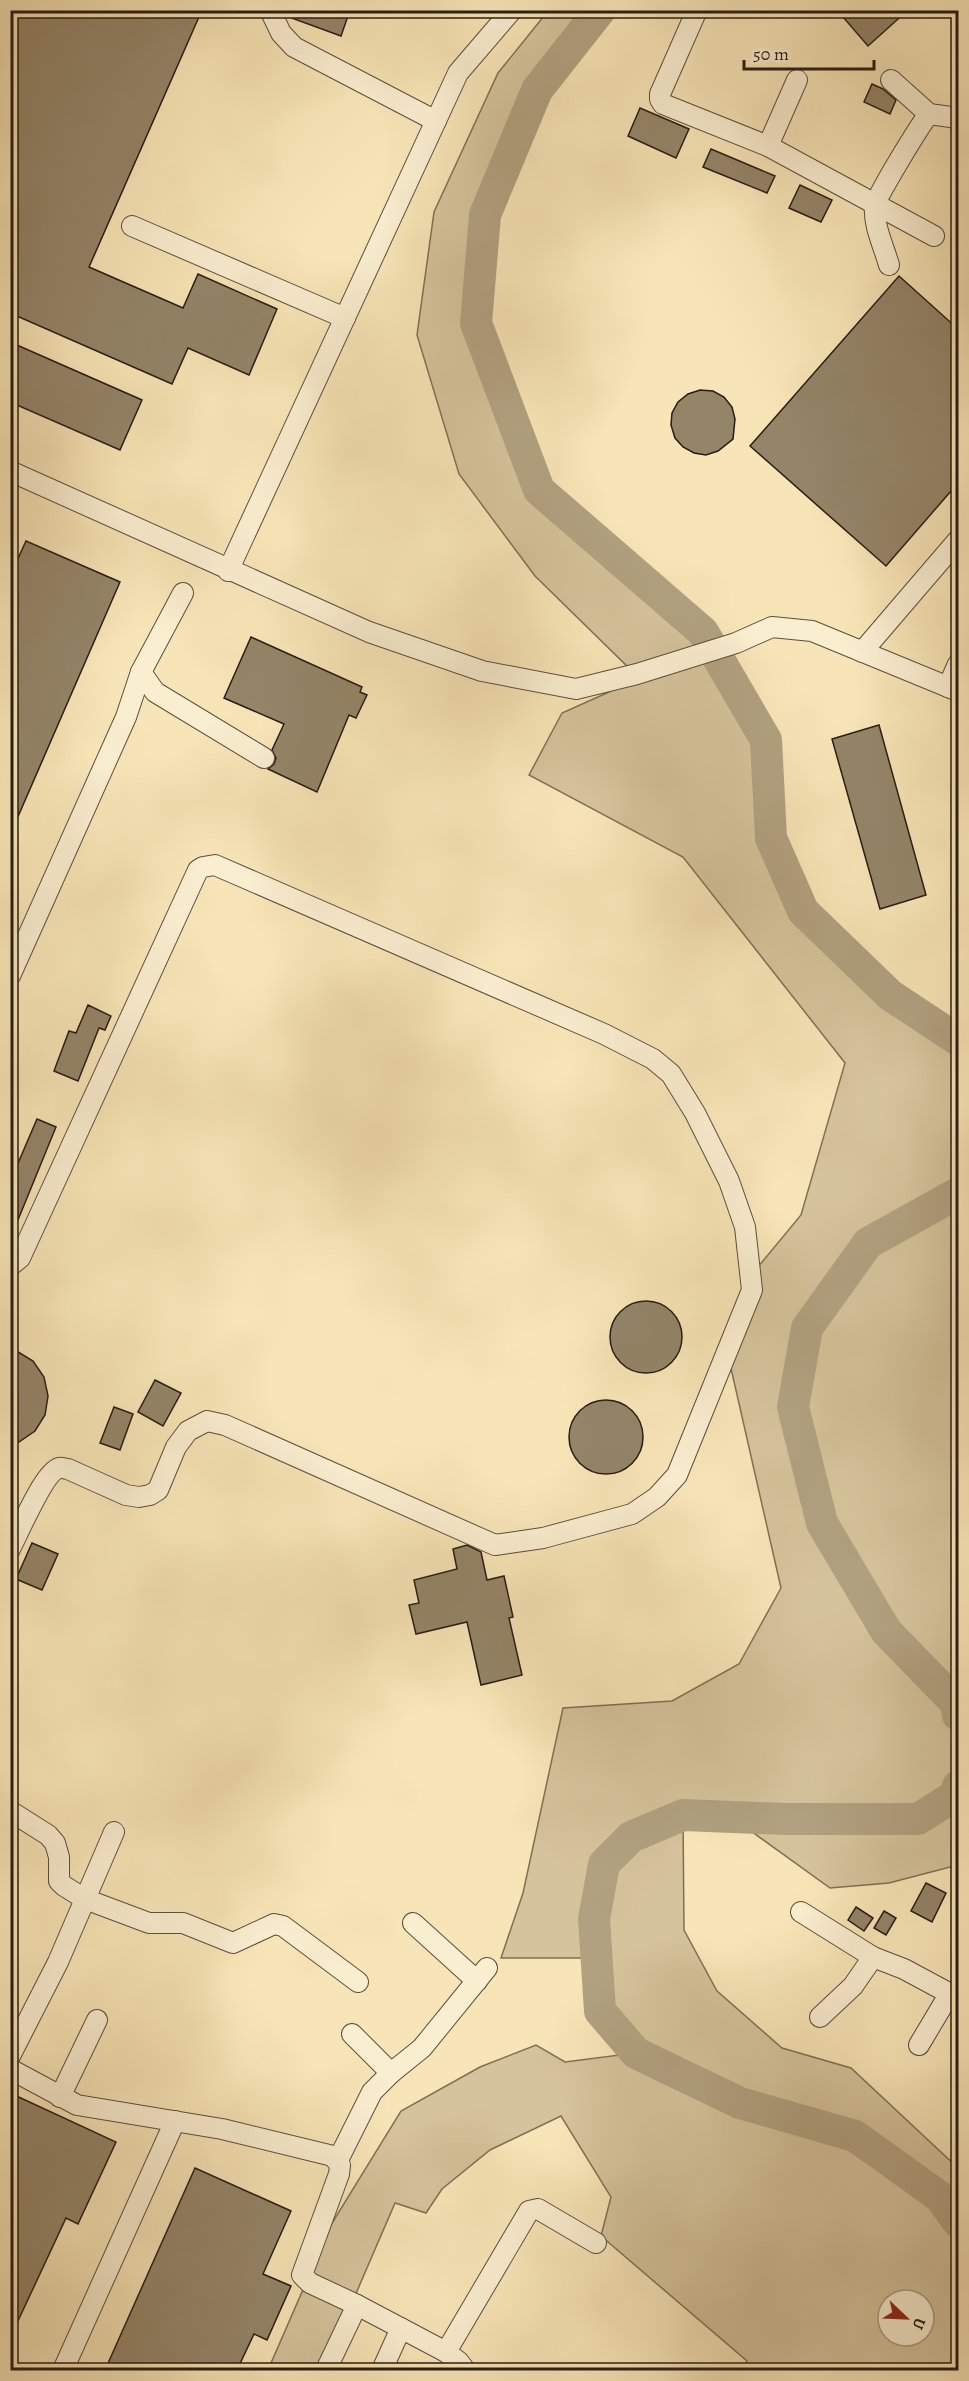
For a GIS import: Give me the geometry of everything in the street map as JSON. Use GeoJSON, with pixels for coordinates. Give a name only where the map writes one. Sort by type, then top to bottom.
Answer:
{"type":"FeatureCollection","features":[{"type":"Feature","properties":{"kind":"street"},"geometry":{"type":"LineString","coordinates":[[270,10],[281,33],[294,47],[436,121]]}},
{"type":"Feature","properties":{"kind":"street"},"geometry":{"type":"LineString","coordinates":[[228,571],[458,73],[512,10]]}},
{"type":"Feature","properties":{"kind":"street"},"geometry":{"type":"LineString","coordinates":[[697,10],[669,73],[660,99],[663,104],[768,146],[934,236]]}},
{"type":"Feature","properties":{"kind":"street"},"geometry":{"type":"LineString","coordinates":[[768,146],[797,80]]}},
{"type":"Feature","properties":{"kind":"street"},"geometry":{"type":"LineString","coordinates":[[891,80],[929,114],[958,118]]}},
{"type":"Feature","properties":{"kind":"street"},"geometry":{"type":"LineString","coordinates":[[889,265],[877,224],[875,204],[919,127],[929,114]]}},
{"type":"Feature","properties":{"kind":"street"},"geometry":{"type":"LineString","coordinates":[[132,226],[345,318]]}},
{"type":"Feature","properties":{"kind":"street"},"geometry":{"type":"LineString","coordinates":[[10,471],[228,571],[369,632],[482,671],[576,689],[637,674],[736,643],[772,627],[812,631],[953,689],[958,664]]}},
{"type":"Feature","properties":{"kind":"street"},"geometry":{"type":"LineString","coordinates":[[862,652],[958,540]]}},
{"type":"Feature","properties":{"kind":"street"},"geometry":{"type":"LineString","coordinates":[[10,976],[126,717],[141,672],[183,593]]}},
{"type":"Feature","properties":{"kind":"street"},"geometry":{"type":"LineString","coordinates":[[141,672],[155,692],[264,758]]}},
{"type":"Feature","properties":{"kind":"street"},"geometry":{"type":"LineString","coordinates":[[10,1266],[20,1258],[198,870],[215,865],[604,1034],[653,1059],[670,1074],[683,1094],[729,1181],[745,1227],[752,1290],[677,1475],[657,1497],[632,1514],[543,1538],[495,1545],[236,1430],[207,1420],[188,1431],[176,1447],[158,1490],[150,1495],[139,1497],[126,1494],[79,1473],[59,1468],[41,1486],[10,1549]]}},
{"type":"Feature","properties":{"kind":"street"},"geometry":{"type":"LineString","coordinates":[[10,1811],[48,1835],[55,1843],[59,1857],[59,1881],[85,1899],[148,1923],[183,1923],[233,1943],[274,1924],[283,1926],[358,1982]]}},
{"type":"Feature","properties":{"kind":"street"},"geometry":{"type":"LineString","coordinates":[[10,2056],[58,1962],[114,1832]]}},
{"type":"Feature","properties":{"kind":"street"},"geometry":{"type":"LineString","coordinates":[[801,1912],[873,1957],[904,1969],[954,1996],[919,2045]]}},
{"type":"Feature","properties":{"kind":"street"},"geometry":{"type":"LineString","coordinates":[[338,2160],[365,2104],[378,2084],[422,2048],[482,1975],[413,1923]]}},
{"type":"Feature","properties":{"kind":"street"},"geometry":{"type":"LineString","coordinates":[[820,2017],[853,1986],[873,1957]]}},
{"type":"Feature","properties":{"kind":"street"},"geometry":{"type":"LineString","coordinates":[[60,2097],[97,2020]]}},
{"type":"Feature","properties":{"kind":"street"},"geometry":{"type":"LineString","coordinates":[[352,2034],[391,2073]]}},
{"type":"Feature","properties":{"kind":"street"},"geometry":{"type":"LineString","coordinates":[[10,2069],[77,2105],[222,2129],[326,2153],[338,2160],[339,2174],[302,2275],[310,2283],[446,2352],[459,2361],[465,2370]]}},
{"type":"Feature","properties":{"kind":"street"},"geometry":{"type":"LineString","coordinates":[[63,2370],[176,2121]]}},
{"type":"Feature","properties":{"kind":"street"},"geometry":{"type":"LineString","coordinates":[[446,2352],[530,2211],[538,2209],[596,2243]]}},
{"type":"Feature","properties":{"kind":"street"},"geometry":{"type":"LineString","coordinates":[[326,2370],[353,2303]]}},
{"type":"Feature","properties":{"kind":"street"},"geometry":{"type":"LineString","coordinates":[[382,2370],[401,2328]]}},
{"type":"Feature","properties":{"kind":"shaded area"},"geometry":{"type":"Polygon","coordinates":[[[548,11],[600,11],[537,90],[485,214],[476,323],[539,490],[703,632],[766,740],[771,838],[803,911],[890,995],[958,1040],[958,1865],[889,1883],[830,1888],[730,1816],[683,1815],[684,1930],[717,1991],[782,2048],[851,2068],[958,2168],[958,2370],[742,2370],[747,2361],[601,2236],[611,2197],[561,2116],[490,2150],[442,2189],[426,2213],[395,2203],[323,2370],[268,2370],[332,2223],[401,2111],[480,2067],[536,2045],[565,2062],[636,2053],[600,2011],[596,1958],[501,1958],[523,1893],[563,1708],[672,1701],[739,1664],[781,1588],[730,1364],[743,1285],[801,1215],[845,1063],[683,857],[529,775],[562,713],[609,692],[635,674],[535,576],[459,474],[417,335],[434,212],[498,73],[548,11]]]}},
{"type":"Feature","properties":{"kind":"building"},"geometry":{"type":"Polygon","coordinates":[[[10,10],[202,10],[89,267],[183,308],[198,274],[277,309],[249,375],[188,348],[172,384],[10,313],[10,10]]]}},
{"type":"Feature","properties":{"kind":"building"},"geometry":{"type":"Polygon","coordinates":[[[284,10],[350,10],[341,36],[286,16],[284,10]]]}},
{"type":"Feature","properties":{"kind":"building"},"geometry":{"type":"Polygon","coordinates":[[[837,10],[908,10],[868,46],[837,10]]]}},
{"type":"Feature","properties":{"kind":"building"},"geometry":{"type":"Polygon","coordinates":[[[872,84],[883,89],[896,100],[890,114],[864,102],[872,84]]]}},
{"type":"Feature","properties":{"kind":"building"},"geometry":{"type":"Polygon","coordinates":[[[640,108],[689,129],[676,158],[628,136],[640,108]]]}},
{"type":"Feature","properties":{"kind":"building"},"geometry":{"type":"Polygon","coordinates":[[[711,149],[775,176],[767,193],[703,167],[711,149]]]}},
{"type":"Feature","properties":{"kind":"building"},"geometry":{"type":"Polygon","coordinates":[[[800,185],[832,200],[821,222],[789,208],[800,185]]]}},
{"type":"Feature","properties":{"kind":"building"},"geometry":{"type":"Polygon","coordinates":[[[899,276],[958,329],[958,483],[886,566],[750,446],[899,276]]]}},
{"type":"Feature","properties":{"kind":"building"},"geometry":{"type":"Polygon","coordinates":[[[10,342],[142,400],[120,450],[10,402],[10,342]]]}},
{"type":"Feature","properties":{"kind":"building"},"geometry":{"type":"Polygon","coordinates":[[[700,390],[713,391],[724,397],[732,407],[735,419],[733,439],[718,451],[706,455],[694,453],[683,447],[675,438],[671,425],[672,413],[678,402],[688,394],[700,390]]]}},
{"type":"Feature","properties":{"kind":"building"},"geometry":{"type":"Polygon","coordinates":[[[26,541],[120,582],[10,835],[10,576],[26,541]]]}},
{"type":"Feature","properties":{"kind":"building"},"geometry":{"type":"Polygon","coordinates":[[[251,637],[362,687],[360,692],[367,695],[356,718],[349,715],[317,792],[268,769],[274,764],[276,758],[272,750],[284,724],[224,698],[251,637]]]}},
{"type":"Feature","properties":{"kind":"building"},"geometry":{"type":"Polygon","coordinates":[[[879,725],[926,895],[880,909],[832,739],[879,725]]]}},
{"type":"Feature","properties":{"kind":"building"},"geometry":{"type":"Polygon","coordinates":[[[88,1005],[111,1016],[105,1030],[99,1028],[78,1081],[54,1071],[69,1031],[76,1033],[88,1005]]]}},
{"type":"Feature","properties":{"kind":"building"},"geometry":{"type":"Polygon","coordinates":[[[37,1119],[56,1127],[11,1237],[10,1182],[37,1119]]]}},
{"type":"Feature","properties":{"kind":"building"},"geometry":{"type":"Polygon","coordinates":[[[646,1301],[666,1307],[676,1317],[682,1337],[676,1357],[666,1367],[646,1373],[626,1367],[616,1357],[610,1337],[616,1317],[626,1307],[646,1301]]]}},
{"type":"Feature","properties":{"kind":"building"},"geometry":{"type":"Polygon","coordinates":[[[10,1347],[33,1361],[44,1377],[48,1396],[45,1415],[35,1431],[10,1448],[10,1347]]]}},
{"type":"Feature","properties":{"kind":"building"},"geometry":{"type":"Polygon","coordinates":[[[155,1380],[181,1393],[163,1426],[138,1412],[155,1380]]]}},
{"type":"Feature","properties":{"kind":"building"},"geometry":{"type":"Polygon","coordinates":[[[599,1400],[613,1400],[627,1406],[637,1416],[643,1430],[641,1451],[627,1468],[613,1474],[599,1474],[585,1468],[575,1458],[569,1444],[569,1430],[575,1416],[585,1406],[599,1400]]]}},
{"type":"Feature","properties":{"kind":"building"},"geometry":{"type":"Polygon","coordinates":[[[114,1407],[133,1414],[120,1450],[100,1443],[114,1407]]]}},
{"type":"Feature","properties":{"kind":"building"},"geometry":{"type":"Polygon","coordinates":[[[32,1543],[58,1554],[42,1590],[16,1579],[32,1543]]]}},
{"type":"Feature","properties":{"kind":"building"},"geometry":{"type":"Polygon","coordinates":[[[467,1545],[481,1552],[487,1580],[504,1576],[513,1617],[509,1618],[522,1675],[481,1685],[467,1622],[416,1634],[409,1605],[419,1603],[414,1580],[457,1569],[453,1549],[467,1545]]]}},
{"type":"Feature","properties":{"kind":"building"},"geometry":{"type":"Polygon","coordinates":[[[926,1883],[946,1893],[932,1922],[911,1911],[926,1883]]]}},
{"type":"Feature","properties":{"kind":"building"},"geometry":{"type":"Polygon","coordinates":[[[856,1907],[873,1918],[864,1931],[848,1920],[856,1907]]]}},
{"type":"Feature","properties":{"kind":"building"},"geometry":{"type":"Polygon","coordinates":[[[884,1911],[896,1918],[886,1935],[874,1928],[884,1911]]]}},
{"type":"Feature","properties":{"kind":"building"},"geometry":{"type":"Polygon","coordinates":[[[10,2093],[116,2142],[78,2224],[66,2218],[10,2338],[10,2093]]]}},
{"type":"Feature","properties":{"kind":"building"},"geometry":{"type":"Polygon","coordinates":[[[195,2168],[291,2211],[263,2274],[291,2286],[267,2340],[254,2334],[237,2370],[105,2370],[195,2168]]]}},
{"type":"Feature","properties":{"kind":"waterway"},"geometry":{"type":"LineString","coordinates":[[600,10],[537,90],[485,215],[476,323],[539,490],[703,632],[766,740],[771,838],[803,911],[890,995],[958,1040]]}},
{"type":"Feature","properties":{"kind":"waterway"},"geometry":{"type":"LineString","coordinates":[[958,1193],[868,1243],[807,1328],[793,1407],[822,1523],[886,1631],[956,1703],[958,1715]]}},
{"type":"Feature","properties":{"kind":"waterway"},"geometry":{"type":"LineString","coordinates":[[958,1786],[956,1795],[918,1819],[786,1819],[683,1815],[631,1837],[604,1864],[594,1919],[600,2011],[636,2053],[740,2103],[855,2136],[940,2197],[958,2222]]}}]}
